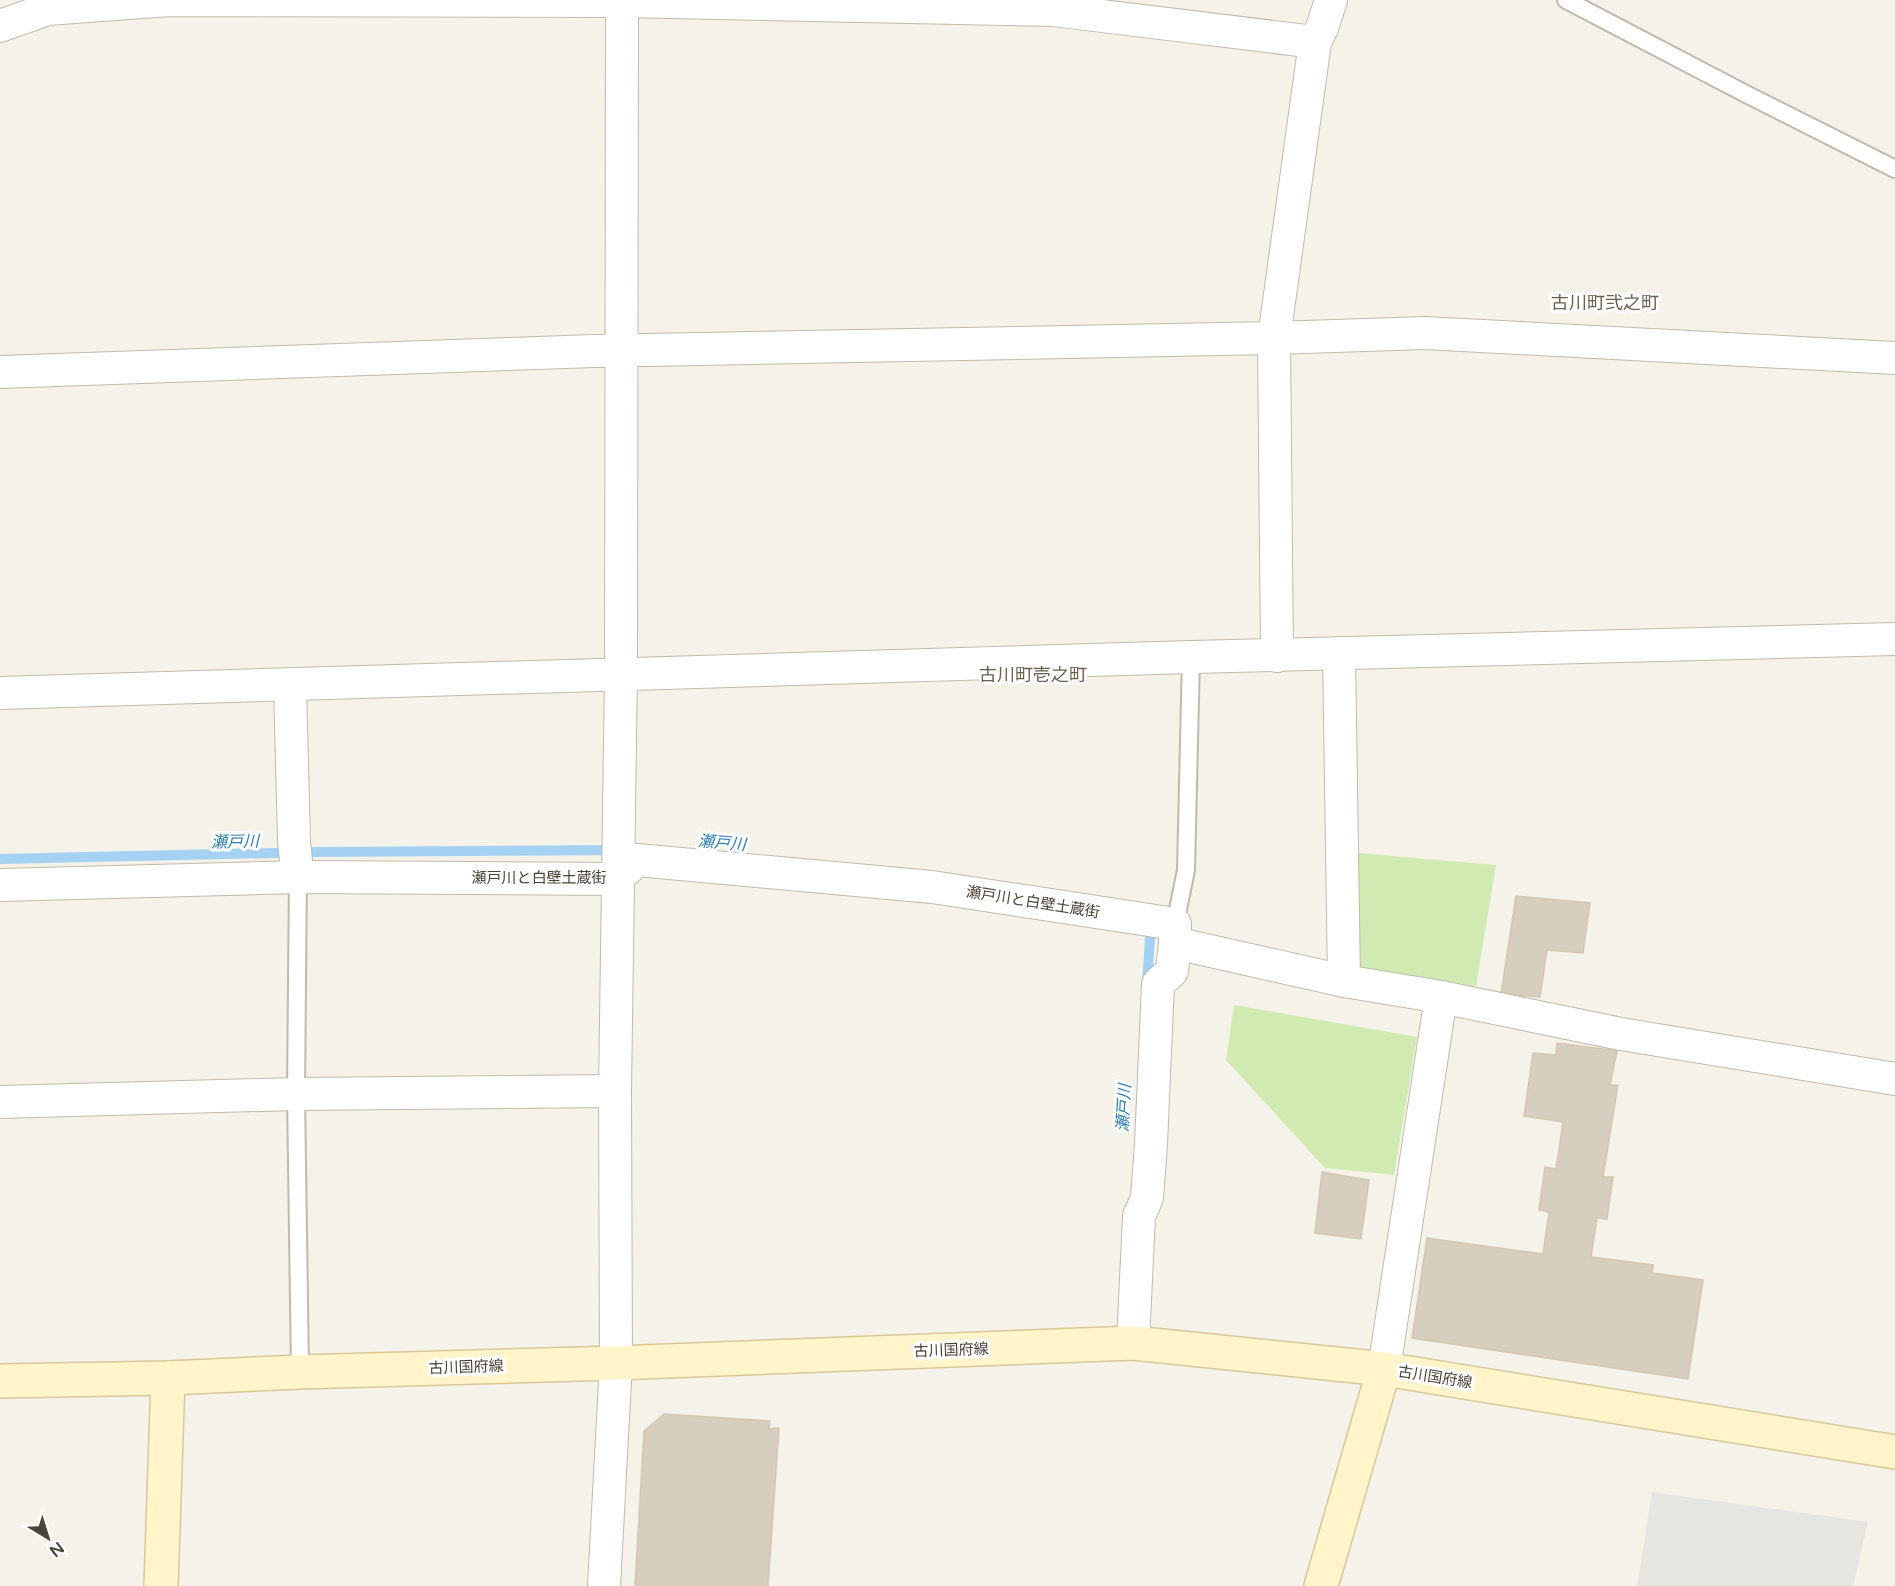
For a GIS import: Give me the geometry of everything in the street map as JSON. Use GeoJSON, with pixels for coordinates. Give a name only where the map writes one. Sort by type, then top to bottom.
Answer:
{"type":"FeatureCollection","features":[{"type":"Feature","properties":{"kind":"main road","name":"古川国府線"},"geometry":{"type":"LineString","coordinates":[[0,1381],[616,1363],[1133,1343],[1384,1369],[1895,1452]]}},
{"type":"Feature","properties":{"kind":"main road"},"geometry":{"type":"LineString","coordinates":[[1322,1586],[1384,1369]]}},
{"type":"Feature","properties":{"kind":"main road"},"geometry":{"type":"LineString","coordinates":[[161,1586],[168,1377]]}},
{"type":"Feature","properties":{"kind":"street"},"geometry":{"type":"LineString","coordinates":[[0,25],[48,9],[169,0],[622,0],[1055,5],[1315,42]]}},
{"type":"Feature","properties":{"kind":"street"},"geometry":{"type":"LineString","coordinates":[[604,1586],[616,1363],[615,1092],[621,673],[622,0]]}},
{"type":"Feature","properties":{"kind":"street"},"geometry":{"type":"LineString","coordinates":[[1277,656],[1274,338],[1315,42],[1331,0]]}},
{"type":"Feature","properties":{"kind":"street"},"geometry":{"type":"LineString","coordinates":[[0,372],[620,351],[1425,333],[1895,358]]}},
{"type":"Feature","properties":{"kind":"street"},"geometry":{"type":"LineString","coordinates":[[0,693],[621,673],[1895,639]]}},
{"type":"Feature","properties":{"kind":"street"},"geometry":{"type":"LineString","coordinates":[[1339,653],[1344,981]]}},
{"type":"Feature","properties":{"kind":"street"},"geometry":{"type":"LineString","coordinates":[[290,685],[296,859]]}},
{"type":"Feature","properties":{"kind":"street","name":"瀬戸川と白壁土蔵街"},"geometry":{"type":"LineString","coordinates":[[0,885],[296,859],[637,860],[932,886],[1163,927],[1344,981],[1441,997],[1621,1034],[1895,1079]]}},
{"type":"Feature","properties":{"kind":"street"},"geometry":{"type":"LineString","coordinates":[[1133,1343],[1139,1216],[1147,1198],[1151,1144],[1158,984],[1172,971],[1163,927]]}},
{"type":"Feature","properties":{"kind":"street"},"geometry":{"type":"LineString","coordinates":[[1384,1369],[1441,997]]}},
{"type":"Feature","properties":{"kind":"street"},"geometry":{"type":"LineString","coordinates":[[0,1102],[296,1094],[615,1092]]}},
{"type":"Feature","properties":{"kind":"lane"},"geometry":{"type":"LineString","coordinates":[[0,25],[17,0]]}},
{"type":"Feature","properties":{"kind":"lane"},"geometry":{"type":"LineString","coordinates":[[1566,0],[1895,169]]}},
{"type":"Feature","properties":{"kind":"lane"},"geometry":{"type":"LineString","coordinates":[[1163,927],[1186,870],[1191,657]]}},
{"type":"Feature","properties":{"kind":"lane"},"geometry":{"type":"LineString","coordinates":[[296,859],[296,1094],[300,1372]]}},
{"type":"Feature","properties":{"kind":"green space"},"geometry":{"type":"Polygon","coordinates":[[[1358,853],[1496,865],[1476,986],[1359,967],[1358,853]]]}},
{"type":"Feature","properties":{"kind":"green space"},"geometry":{"type":"Polygon","coordinates":[[[1234,1005],[1417,1037],[1394,1175],[1325,1168],[1226,1060],[1234,1005]]]}},
{"type":"Feature","properties":{"kind":"shaded area"},"geometry":{"type":"Polygon","coordinates":[[[1652,1492],[1868,1522],[1853,1586],[1637,1586],[1652,1492]]]}},
{"type":"Feature","properties":{"kind":"building"},"geometry":{"type":"Polygon","coordinates":[[[1516,896],[1590,903],[1583,953],[1547,950],[1540,997],[1501,994],[1516,896]]]}},
{"type":"Feature","properties":{"kind":"building"},"geometry":{"type":"Polygon","coordinates":[[[1557,1043],[1617,1051],[1610,1085],[1618,1085],[1603,1177],[1613,1177],[1607,1219],[1597,1218],[1591,1257],[1653,1265],[1652,1273],[1703,1280],[1688,1379],[1412,1338],[1427,1238],[1543,1254],[1549,1212],[1539,1210],[1545,1167],[1556,1169],[1563,1122],[1524,1116],[1533,1053],[1556,1055],[1557,1043]]]}},
{"type":"Feature","properties":{"kind":"building"},"geometry":{"type":"Polygon","coordinates":[[[1322,1172],[1369,1180],[1361,1239],[1315,1233],[1322,1172]]]}},
{"type":"Feature","properties":{"kind":"building"},"geometry":{"type":"Polygon","coordinates":[[[664,1414],[770,1421],[769,1429],[779,1428],[768,1586],[635,1586],[644,1431],[664,1414]]]}},
{"type":"Feature","properties":{"kind":"waterway","name":"瀬戸川"},"geometry":{"type":"LineString","coordinates":[[0,859],[318,852],[615,850]]}},
{"type":"Feature","properties":{"kind":"waterway","name":"瀬戸川"},"geometry":{"type":"LineString","coordinates":[[1147,984],[1151,922]]}},
{"type":"Feature","properties":{"kind":"district","name":"古川町弐之町"},"geometry":{"type":"Point","coordinates":[1605,303]}},
{"type":"Feature","properties":{"kind":"district","name":"古川町壱之町"},"geometry":{"type":"Point","coordinates":[1033,675]}}]}
